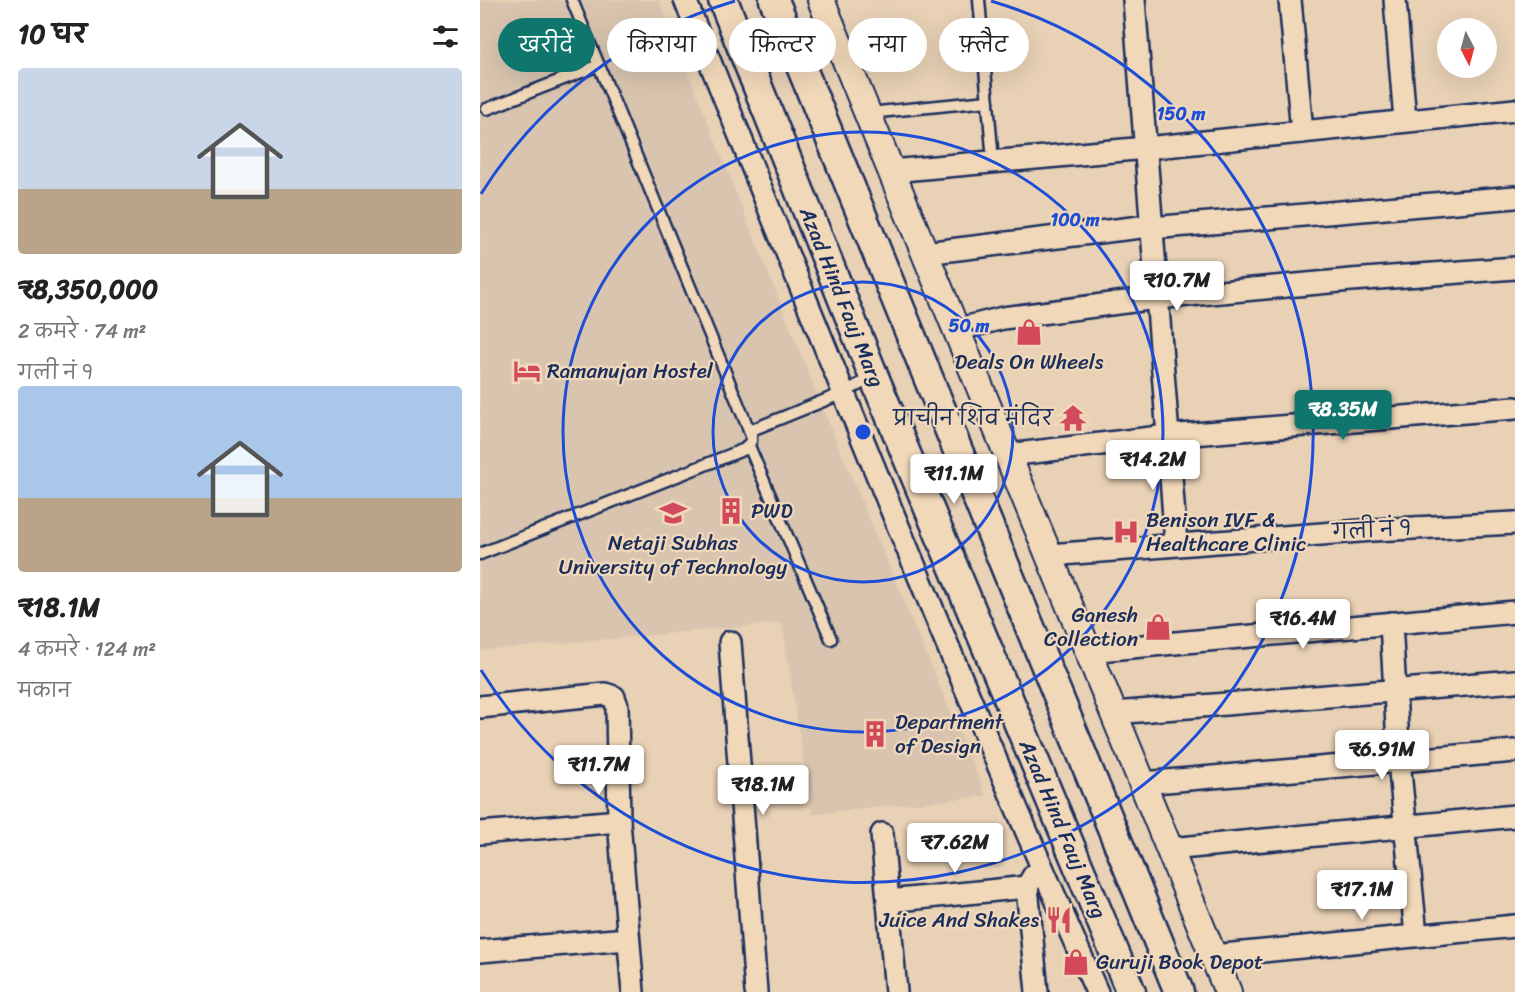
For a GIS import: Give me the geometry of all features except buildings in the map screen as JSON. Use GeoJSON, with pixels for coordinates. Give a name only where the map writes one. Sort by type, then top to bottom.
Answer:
{"type":"FeatureCollection","features":[{"type":"Feature","properties":{"kind":"main road","name":"Azad Hind Fauj Marg"},"geometry":{"type":"LineString","coordinates":[[723,0],[874,377],[1131,992]]}},
{"type":"Feature","properties":{"kind":"main road","name":"Azad Hind Fauj Marg"},"geometry":{"type":"LineString","coordinates":[[774,0],[1179,992]]}},
{"type":"Feature","properties":{"kind":"street"},"geometry":{"type":"LineString","coordinates":[[685,0],[843,393],[1040,863],[1097,992]]}},
{"type":"Feature","properties":{"kind":"street"},"geometry":{"type":"LineString","coordinates":[[821,0],[1228,992]]}},
{"type":"Feature","properties":{"kind":"street"},"geometry":{"type":"LineString","coordinates":[[1134,0],[1176,544]]}},
{"type":"Feature","properties":{"kind":"street"},"geometry":{"type":"LineString","coordinates":[[1290,0],[1302,132]]}},
{"type":"Feature","properties":{"kind":"street"},"geometry":{"type":"LineString","coordinates":[[1395,0],[1405,120]]}},
{"type":"Feature","properties":{"kind":"street"},"geometry":{"type":"LineString","coordinates":[[891,171],[1146,148],[1515,110]]}},
{"type":"Feature","properties":{"kind":"street"},"geometry":{"type":"LineString","coordinates":[[925,253],[1149,226],[1151,228],[1515,198]]}},
{"type":"Feature","properties":{"kind":"street"},"geometry":{"type":"LineString","coordinates":[[957,330],[1003,318],[1156,298],[1515,268]]}},
{"type":"Feature","properties":{"kind":"street"},"geometry":{"type":"LineString","coordinates":[[1008,455],[1168,436],[1515,408]]}},
{"type":"Feature","properties":{"kind":"street","name":"गली नं १"},"geometry":{"type":"LineString","coordinates":[[1049,555],[1373,530],[1515,523]]}},
{"type":"Feature","properties":{"kind":"street"},"geometry":{"type":"LineString","coordinates":[[1088,651],[1515,612]]}},
{"type":"Feature","properties":{"kind":"street"},"geometry":{"type":"LineString","coordinates":[[1391,622],[1399,761],[1416,935]]}},
{"type":"Feature","properties":{"kind":"street"},"geometry":{"type":"LineString","coordinates":[[730,642],[756,992]]}},
{"type":"Feature","properties":{"kind":"street"},"geometry":{"type":"LineString","coordinates":[[1114,713],[1515,681]]}},
{"type":"Feature","properties":{"kind":"street"},"geometry":{"type":"LineString","coordinates":[[480,707],[605,694],[614,697],[617,706],[619,821],[633,992]]}},
{"type":"Feature","properties":{"kind":"street"},"geometry":{"type":"LineString","coordinates":[[1143,783],[1515,751]]}},
{"type":"Feature","properties":{"kind":"street"},"geometry":{"type":"LineString","coordinates":[[1170,849],[1515,816]]}},
{"type":"Feature","properties":{"kind":"street"},"geometry":{"type":"LineString","coordinates":[[480,833],[619,821]]}},
{"type":"Feature","properties":{"kind":"street"},"geometry":{"type":"LineString","coordinates":[[882,834],[896,992]]}},
{"type":"Feature","properties":{"kind":"street"},"geometry":{"type":"LineString","coordinates":[[1037,992],[1027,887],[1040,863]]}},
{"type":"Feature","properties":{"kind":"street"},"geometry":{"type":"LineString","coordinates":[[888,901],[1027,887]]}},
{"type":"Feature","properties":{"kind":"street"},"geometry":{"type":"LineString","coordinates":[[1213,956],[1515,926]]}},
{"type":"Feature","properties":{"kind":"street"},"geometry":{"type":"LineString","coordinates":[[480,951],[628,939]]}},
{"type":"Feature","properties":{"kind":"lane"},"geometry":{"type":"LineString","coordinates":[[572,0],[749,431],[751,441],[749,446],[831,639]]}},
{"type":"Feature","properties":{"kind":"lane"},"geometry":{"type":"LineString","coordinates":[[979,0],[993,161]]}},
{"type":"Feature","properties":{"kind":"lane"},"geometry":{"type":"LineString","coordinates":[[487,109],[599,65]]}},
{"type":"Feature","properties":{"kind":"lane"},"geometry":{"type":"LineString","coordinates":[[868,114],[988,101]]}},
{"type":"Feature","properties":{"kind":"lane"},"geometry":{"type":"LineString","coordinates":[[749,431],[843,393],[874,377]]}},
{"type":"Feature","properties":{"kind":"lane"},"geometry":{"type":"LineString","coordinates":[[480,554],[749,446]]}},
{"type":"Feature","properties":{"kind":"shaded area","name":"Netaji Subhas University of Technology"},"geometry":{"type":"Polygon","coordinates":[[[480,0],[659,0],[666,18],[607,18],[607,72],[688,72],[820,402],[986,796],[812,814],[782,623],[480,651],[480,0]]]}},
{"type":"Feature","properties":{"kind":"place","name":"Deals On Wheels"},"geometry":{"type":"Point","coordinates":[1029,332]}},
{"type":"Feature","properties":{"kind":"place","name":"Ramanujan Hostel"},"geometry":{"type":"Point","coordinates":[527,371]}},
{"type":"Feature","properties":{"kind":"place","name":"प्राचीन शिव मंदिर"},"geometry":{"type":"Point","coordinates":[1073,418]}},
{"type":"Feature","properties":{"kind":"place","name":"PWD"},"geometry":{"type":"Point","coordinates":[731,511]}},
{"type":"Feature","properties":{"kind":"place","name":"Netaji Subhas University of Technology"},"geometry":{"type":"Point","coordinates":[673,513]}},
{"type":"Feature","properties":{"kind":"place","name":"Benison IVF & Healthcare Clinic"},"geometry":{"type":"Point","coordinates":[1126,532]}},
{"type":"Feature","properties":{"kind":"place","name":"Ganesh Collection"},"geometry":{"type":"Point","coordinates":[1158,627]}},
{"type":"Feature","properties":{"kind":"place","name":"Department of Design"},"geometry":{"type":"Point","coordinates":[875,734]}},
{"type":"Feature","properties":{"kind":"place","name":"Juice And Shakes"},"geometry":{"type":"Point","coordinates":[1059,920]}},
{"type":"Feature","properties":{"kind":"place","name":"Guruji Book Depot"},"geometry":{"type":"Point","coordinates":[1076,962]}}]}
